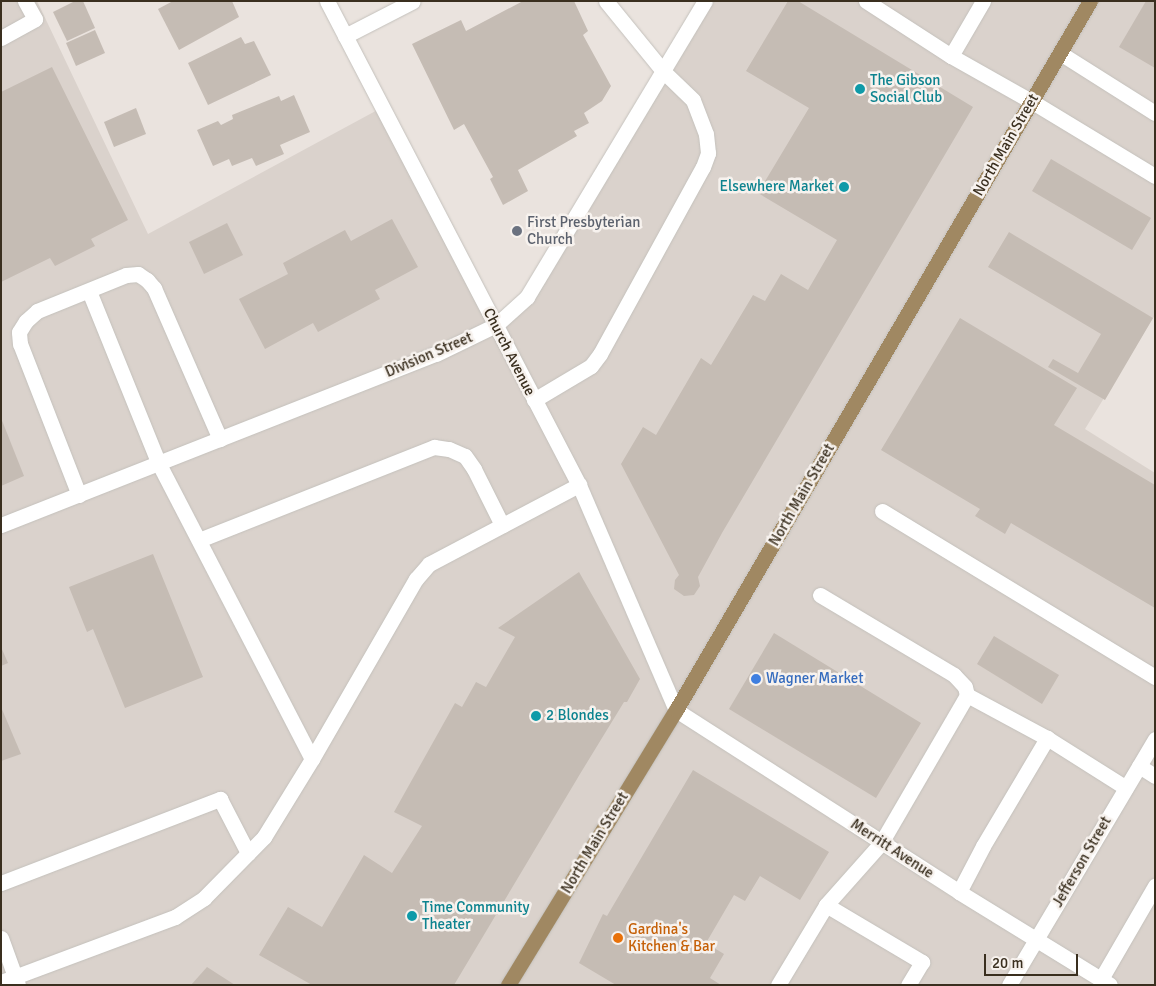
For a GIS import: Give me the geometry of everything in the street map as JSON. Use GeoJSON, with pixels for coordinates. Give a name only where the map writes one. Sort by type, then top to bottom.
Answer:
{"type":"FeatureCollection","features":[{"type":"Feature","properties":{"kind":"main road","name":"North Main Street"},"geometry":{"type":"LineString","coordinates":[[508,985],[676,710],[1090,1]]}},
{"type":"Feature","properties":{"kind":"street"},"geometry":{"type":"LineString","coordinates":[[1,38],[35,19],[26,1]]}},
{"type":"Feature","properties":{"kind":"street","name":"Church Avenue"},"geometry":{"type":"LineString","coordinates":[[327,1],[579,485],[676,710]]}},
{"type":"Feature","properties":{"kind":"street"},"geometry":{"type":"LineString","coordinates":[[345,36],[413,1]]}},
{"type":"Feature","properties":{"kind":"street"},"geometry":{"type":"LineString","coordinates":[[534,400],[590,366],[600,354],[703,167],[708,153],[706,134],[700,114],[693,100],[663,71],[606,1]]}},
{"type":"Feature","properties":{"kind":"street","name":"Division Street"},"geometry":{"type":"LineString","coordinates":[[1,525],[436,354],[496,325],[527,297],[705,1]]}},
{"type":"Feature","properties":{"kind":"street"},"geometry":{"type":"LineString","coordinates":[[866,1],[951,56],[1032,101],[1155,176]]}},
{"type":"Feature","properties":{"kind":"street"},"geometry":{"type":"LineString","coordinates":[[951,56],[983,1]]}},
{"type":"Feature","properties":{"kind":"street"},"geometry":{"type":"LineString","coordinates":[[1060,53],[1155,113]]}},
{"type":"Feature","properties":{"kind":"street"},"geometry":{"type":"LineString","coordinates":[[79,495],[20,344],[19,332],[26,321],[37,311],[126,275],[138,274],[154,288],[220,440]]}},
{"type":"Feature","properties":{"kind":"street"},"geometry":{"type":"LineString","coordinates":[[89,290],[159,464],[312,759]]}},
{"type":"Feature","properties":{"kind":"street"},"geometry":{"type":"LineString","coordinates":[[199,540],[434,447],[449,449],[465,456],[474,468],[502,525]]}},
{"type":"Feature","properties":{"kind":"street"},"geometry":{"type":"LineString","coordinates":[[1,938],[12,981],[175,917],[204,898],[264,837],[312,759],[416,579],[429,564],[579,485]]}},
{"type":"Feature","properties":{"kind":"street"},"geometry":{"type":"LineString","coordinates":[[882,512],[1155,677]]}},
{"type":"Feature","properties":{"kind":"street"},"geometry":{"type":"LineString","coordinates":[[778,985],[826,905],[881,843],[967,695],[965,687],[954,675],[820,595]]}},
{"type":"Feature","properties":{"kind":"street"},"geometry":{"type":"LineString","coordinates":[[967,695],[1047,738],[1126,788]]}},
{"type":"Feature","properties":{"kind":"street","name":"Merritt Avenue"},"geometry":{"type":"LineString","coordinates":[[676,710],[881,843],[1106,982]]}},
{"type":"Feature","properties":{"kind":"street"},"geometry":{"type":"LineString","coordinates":[[959,892],[983,846],[1047,738]]}},
{"type":"Feature","properties":{"kind":"street","name":"Jefferson Street"},"geometry":{"type":"LineString","coordinates":[[1009,985],[1155,739]]}},
{"type":"Feature","properties":{"kind":"street"},"geometry":{"type":"LineString","coordinates":[[1139,766],[1155,776]]}},
{"type":"Feature","properties":{"kind":"street"},"geometry":{"type":"LineString","coordinates":[[1,883],[220,799],[248,853]]}},
{"type":"Feature","properties":{"kind":"street"},"geometry":{"type":"LineString","coordinates":[[1106,982],[1155,886]]}},
{"type":"Feature","properties":{"kind":"street"},"geometry":{"type":"LineString","coordinates":[[826,905],[922,962],[908,985]]}},
{"type":"Feature","properties":{"kind":"shaded area"},"geometry":{"type":"Polygon","coordinates":[[[1,1],[37,1],[148,234],[383,107],[496,325],[527,297],[705,1],[1155,1],[1155,315],[1085,429],[1155,473],[1155,985],[1,985],[1,1]]]}},
{"type":"Feature","properties":{"kind":"building"},"geometry":{"type":"Polygon","coordinates":[[[75,1],[83,1],[95,28],[67,41],[53,12],[75,1]]]}},
{"type":"Feature","properties":{"kind":"building"},"geometry":{"type":"Polygon","coordinates":[[[173,1],[232,1],[239,17],[179,50],[158,9],[173,1]]]}},
{"type":"Feature","properties":{"kind":"building"},"geometry":{"type":"Polygon","coordinates":[[[523,1],[574,1],[588,31],[583,35],[611,86],[602,101],[584,113],[589,123],[574,131],[577,136],[518,170],[528,191],[503,205],[490,179],[493,177],[464,124],[454,130],[412,44],[461,20],[466,31],[523,1]]]}},
{"type":"Feature","properties":{"kind":"building"},"geometry":{"type":"Polygon","coordinates":[[[788,1],[798,1],[973,107],[722,533],[698,577],[700,586],[694,595],[684,596],[674,589],[675,580],[679,575],[621,464],[643,427],[656,435],[701,358],[711,365],[753,295],[765,301],[781,274],[808,290],[837,240],[758,193],[809,108],[746,71],[788,1]]]}},
{"type":"Feature","properties":{"kind":"building"},"geometry":{"type":"Polygon","coordinates":[[[1146,1],[1155,1],[1155,68],[1119,47],[1146,1]]]}},
{"type":"Feature","properties":{"kind":"building"},"geometry":{"type":"Polygon","coordinates":[[[95,30],[105,53],[76,66],[66,43],[95,30]]]}},
{"type":"Feature","properties":{"kind":"building"},"geometry":{"type":"Polygon","coordinates":[[[241,37],[245,44],[254,41],[271,75],[208,105],[188,63],[241,37]]]}},
{"type":"Feature","properties":{"kind":"building"},"geometry":{"type":"Polygon","coordinates":[[[52,67],[128,220],[91,239],[95,246],[55,266],[50,258],[1,282],[1,92],[52,67]]]}},
{"type":"Feature","properties":{"kind":"building"},"geometry":{"type":"Polygon","coordinates":[[[294,95],[310,132],[280,145],[284,154],[256,166],[252,158],[232,166],[229,159],[213,166],[197,130],[218,121],[221,125],[233,119],[232,115],[279,96],[281,101],[294,95]]]}},
{"type":"Feature","properties":{"kind":"building"},"geometry":{"type":"Polygon","coordinates":[[[136,108],[146,134],[114,147],[104,122],[136,108]]]}},
{"type":"Feature","properties":{"kind":"building"},"geometry":{"type":"Polygon","coordinates":[[[1051,159],[1151,218],[1132,250],[1032,191],[1051,159]]]}},
{"type":"Feature","properties":{"kind":"building"},"geometry":{"type":"Polygon","coordinates":[[[392,219],[418,267],[375,290],[380,299],[318,332],[313,323],[265,349],[239,299],[288,274],[283,263],[345,230],[351,241],[392,219]]]}},
{"type":"Feature","properties":{"kind":"building"},"geometry":{"type":"Polygon","coordinates":[[[227,223],[243,255],[204,274],[189,242],[227,223]]]}},
{"type":"Feature","properties":{"kind":"building"},"geometry":{"type":"Polygon","coordinates":[[[1009,232],[1153,318],[1105,400],[1048,367],[1053,359],[1078,373],[1101,334],[988,267],[1009,232]]]}},
{"type":"Feature","properties":{"kind":"building"},"geometry":{"type":"Polygon","coordinates":[[[960,318],[1077,388],[1054,425],[1155,485],[1155,608],[1011,523],[1005,534],[975,516],[980,509],[881,450],[960,318]]]}},
{"type":"Feature","properties":{"kind":"building"},"geometry":{"type":"Polygon","coordinates":[[[1,418],[24,476],[1,486],[1,418]]]}},
{"type":"Feature","properties":{"kind":"building"},"geometry":{"type":"Polygon","coordinates":[[[153,554],[203,677],[125,708],[93,629],[87,632],[69,587],[153,554]]]}},
{"type":"Feature","properties":{"kind":"building"},"geometry":{"type":"Polygon","coordinates":[[[579,572],[640,679],[580,774],[454,985],[312,985],[259,955],[288,907],[322,927],[364,855],[392,873],[422,826],[394,812],[455,703],[462,707],[476,682],[486,687],[515,637],[498,628],[579,572]]]}},
{"type":"Feature","properties":{"kind":"building"},"geometry":{"type":"Polygon","coordinates":[[[774,633],[921,723],[876,798],[729,709],[774,633]]]}},
{"type":"Feature","properties":{"kind":"building"},"geometry":{"type":"Polygon","coordinates":[[[994,636],[1059,675],[1042,704],[977,664],[994,636]]]}},
{"type":"Feature","properties":{"kind":"building"},"geometry":{"type":"Polygon","coordinates":[[[1,647],[8,663],[1,666],[1,647]]]}},
{"type":"Feature","properties":{"kind":"building"},"geometry":{"type":"Polygon","coordinates":[[[1,707],[21,754],[1,761],[1,707]]]}},
{"type":"Feature","properties":{"kind":"building"},"geometry":{"type":"Polygon","coordinates":[[[693,770],[829,852],[800,900],[760,876],[745,901],[734,895],[706,943],[724,954],[710,978],[721,985],[616,985],[579,963],[603,914],[607,916],[693,770]]]}},
{"type":"Feature","properties":{"kind":"building"},"geometry":{"type":"Polygon","coordinates":[[[207,967],[235,985],[191,985],[207,967]]]}},
{"type":"Feature","properties":{"kind":"place","name":"The Gibson Social Club"},"geometry":{"type":"Point","coordinates":[860,89]}},
{"type":"Feature","properties":{"kind":"place","name":"Elsewhere Market"},"geometry":{"type":"Point","coordinates":[844,187]}},
{"type":"Feature","properties":{"kind":"place","name":"First Presbyterian Church"},"geometry":{"type":"Point","coordinates":[517,231]}},
{"type":"Feature","properties":{"kind":"place","name":"Wagner Market"},"geometry":{"type":"Point","coordinates":[756,679]}},
{"type":"Feature","properties":{"kind":"place","name":"2 Blondes"},"geometry":{"type":"Point","coordinates":[536,716]}},
{"type":"Feature","properties":{"kind":"place","name":"Time Community Theater"},"geometry":{"type":"Point","coordinates":[412,916]}},
{"type":"Feature","properties":{"kind":"place","name":"Gardina's Kitchen & Bar"},"geometry":{"type":"Point","coordinates":[618,938]}}]}
